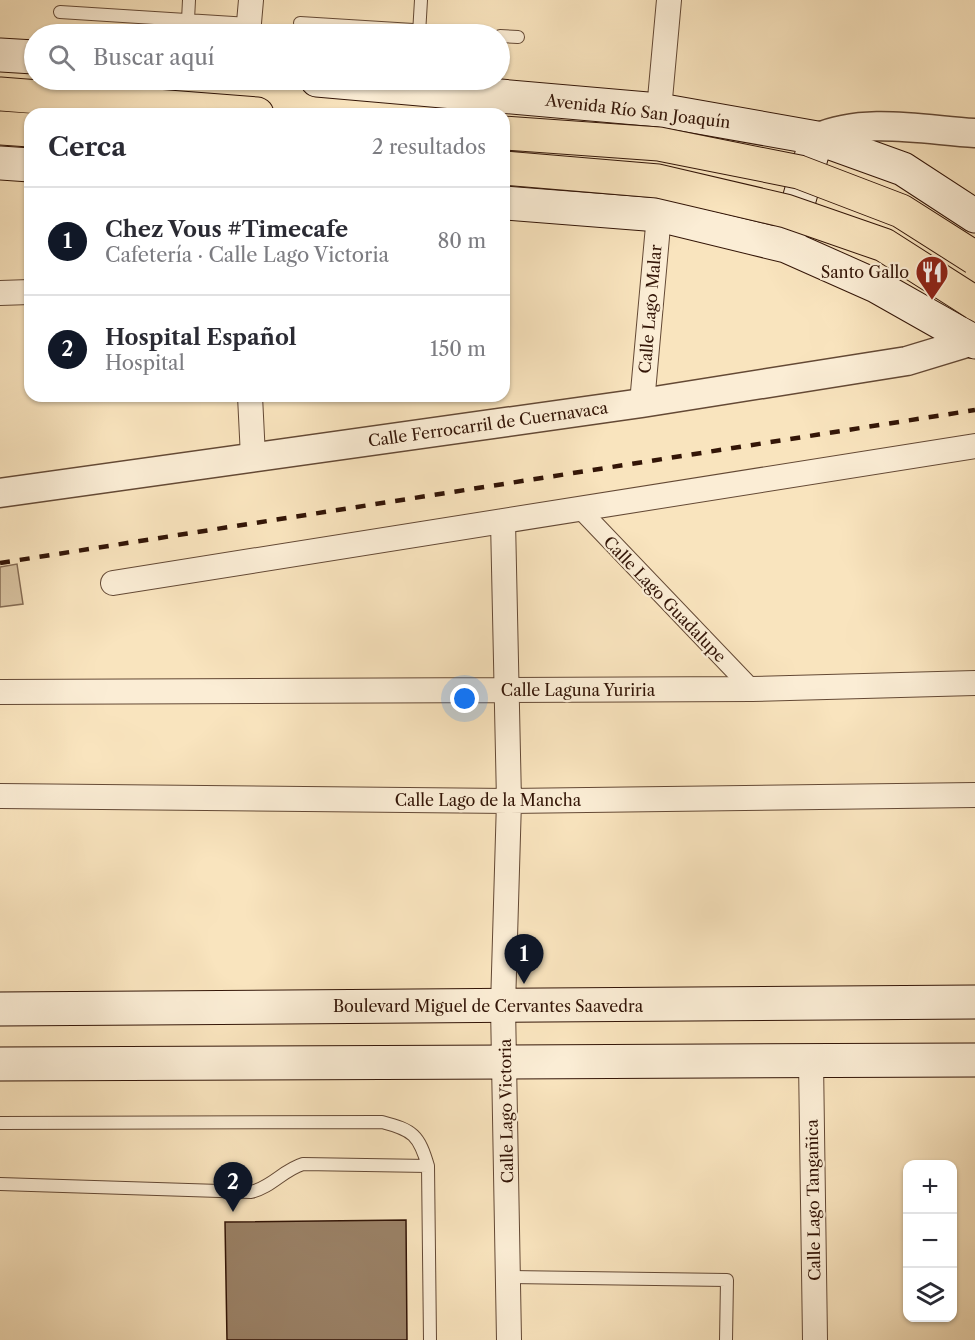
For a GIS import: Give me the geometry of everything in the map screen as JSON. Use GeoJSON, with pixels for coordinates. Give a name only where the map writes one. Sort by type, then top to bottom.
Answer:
{"type":"FeatureCollection","features":[{"type":"Feature","properties":{"kind":"highway"},"geometry":{"type":"LineString","coordinates":[[6,93],[185,108]]}},
{"type":"Feature","properties":{"kind":"highway"},"geometry":{"type":"LineString","coordinates":[[0,128],[24,130]]}},
{"type":"Feature","properties":{"kind":"highway","name":"Avenida Río San Joaquín"},"geometry":{"type":"LineString","coordinates":[[510,133],[659,144],[799,172],[902,211],[975,258]]}},
{"type":"Feature","properties":{"kind":"highway"},"geometry":{"type":"LineString","coordinates":[[510,169],[658,181],[786,211],[884,245],[975,303]]}},
{"type":"Feature","properties":{"kind":"main road"},"geometry":{"type":"LineString","coordinates":[[0,55],[24,56]]}},
{"type":"Feature","properties":{"kind":"main road","name":"Avenida Río San Joaquín"},"geometry":{"type":"LineString","coordinates":[[473,90],[659,110],[817,138],[903,169],[975,216]]}},
{"type":"Feature","properties":{"kind":"main road"},"geometry":{"type":"LineString","coordinates":[[786,246],[817,138]]}},
{"type":"Feature","properties":{"kind":"main road"},"geometry":{"type":"LineString","coordinates":[[0,163],[24,165]]}},
{"type":"Feature","properties":{"kind":"main road"},"geometry":{"type":"LineString","coordinates":[[510,202],[659,214],[786,246],[876,286],[974,340]]}},
{"type":"Feature","properties":{"kind":"main road","name":"Boulevard Miguel de Cervantes Saavedra"},"geometry":{"type":"LineString","coordinates":[[0,1009],[975,1002]]}},
{"type":"Feature","properties":{"kind":"main road"},"geometry":{"type":"LineString","coordinates":[[0,1064],[975,1060]]}},
{"type":"Feature","properties":{"kind":"street"},"geometry":{"type":"LineString","coordinates":[[248,24],[250,0]]}},
{"type":"Feature","properties":{"kind":"street"},"geometry":{"type":"LineString","coordinates":[[659,110],[669,0]]}},
{"type":"Feature","properties":{"kind":"street"},"geometry":{"type":"LineString","coordinates":[[817,138],[830,132],[862,126],[975,133]]}},
{"type":"Feature","properties":{"kind":"street","name":"Calle Lago Malar"},"geometry":{"type":"LineString","coordinates":[[642,403],[659,214]]}},
{"type":"Feature","properties":{"kind":"street"},"geometry":{"type":"LineString","coordinates":[[0,293],[24,292]]}},
{"type":"Feature","properties":{"kind":"street","name":"Calle Ferrocarril de Cuernavaca"},"geometry":{"type":"LineString","coordinates":[[0,493],[642,403],[907,361],[974,340]]}},
{"type":"Feature","properties":{"kind":"street"},"geometry":{"type":"LineString","coordinates":[[250,402],[253,457]]}},
{"type":"Feature","properties":{"kind":"street"},"geometry":{"type":"LineString","coordinates":[[113,583],[975,446]]}},
{"type":"Feature","properties":{"kind":"street","name":"Calle Lago Guadalupe"},"geometry":{"type":"LineString","coordinates":[[579,508],[752,689]]}},
{"type":"Feature","properties":{"kind":"street","name":"Calle Lago Victoria"},"geometry":{"type":"LineString","coordinates":[[503,521],[509,801],[503,1006],[510,1277],[509,1340]]}},
{"type":"Feature","properties":{"kind":"street","name":"Calle Laguna Yuriria"},"geometry":{"type":"LineString","coordinates":[[0,692],[752,689],[975,683]]}},
{"type":"Feature","properties":{"kind":"street","name":"Calle Lago de la Mancha"},"geometry":{"type":"LineString","coordinates":[[0,796],[509,801],[975,795]]}},
{"type":"Feature","properties":{"kind":"street","name":"Calle Lago Tangañica"},"geometry":{"type":"LineString","coordinates":[[812,1061],[815,1340]]}},
{"type":"Feature","properties":{"kind":"lane"},"geometry":{"type":"LineString","coordinates":[[188,20],[189,0]]}},
{"type":"Feature","properties":{"kind":"lane"},"geometry":{"type":"LineString","coordinates":[[420,24],[421,0]]}},
{"type":"Feature","properties":{"kind":"lane"},"geometry":{"type":"LineString","coordinates":[[60,12],[188,20],[215,24]]}},
{"type":"Feature","properties":{"kind":"lane"},"geometry":{"type":"LineString","coordinates":[[300,23],[312,24]]}},
{"type":"Feature","properties":{"kind":"lane"},"geometry":{"type":"LineString","coordinates":[[510,37],[518,37]]}},
{"type":"Feature","properties":{"kind":"lane"},"geometry":{"type":"LineString","coordinates":[[0,1123],[382,1122],[406,1128],[422,1146],[428,1166],[430,1340]]}},
{"type":"Feature","properties":{"kind":"lane"},"geometry":{"type":"LineString","coordinates":[[0,1184],[251,1192],[272,1185],[293,1167],[303,1164],[428,1166]]}},
{"type":"Feature","properties":{"kind":"lane"},"geometry":{"type":"LineString","coordinates":[[510,1277],[727,1280],[726,1340]]}},
{"type":"Feature","properties":{"kind":"shaded area"},"geometry":{"type":"Polygon","coordinates":[[[17,564],[23,604],[0,607],[0,567],[17,564]]]}},
{"type":"Feature","properties":{"kind":"building"},"geometry":{"type":"Polygon","coordinates":[[[406,1220],[407,1340],[227,1340],[225,1222],[406,1220]]]}},
{"type":"Feature","properties":{"kind":"railway"},"geometry":{"type":"LineString","coordinates":[[0,563],[975,410]]}},
{"type":"Feature","properties":{"kind":"place","name":"Santo Gallo"},"geometry":{"type":"Point","coordinates":[932,301]}},
{"type":"Feature","properties":{"kind":"place","name":"Chez Vous #Timecafe"},"geometry":{"type":"Point","coordinates":[524,984]}},
{"type":"Feature","properties":{"kind":"place","name":"Hospital Español"},"geometry":{"type":"Point","coordinates":[233,1212]}}]}
